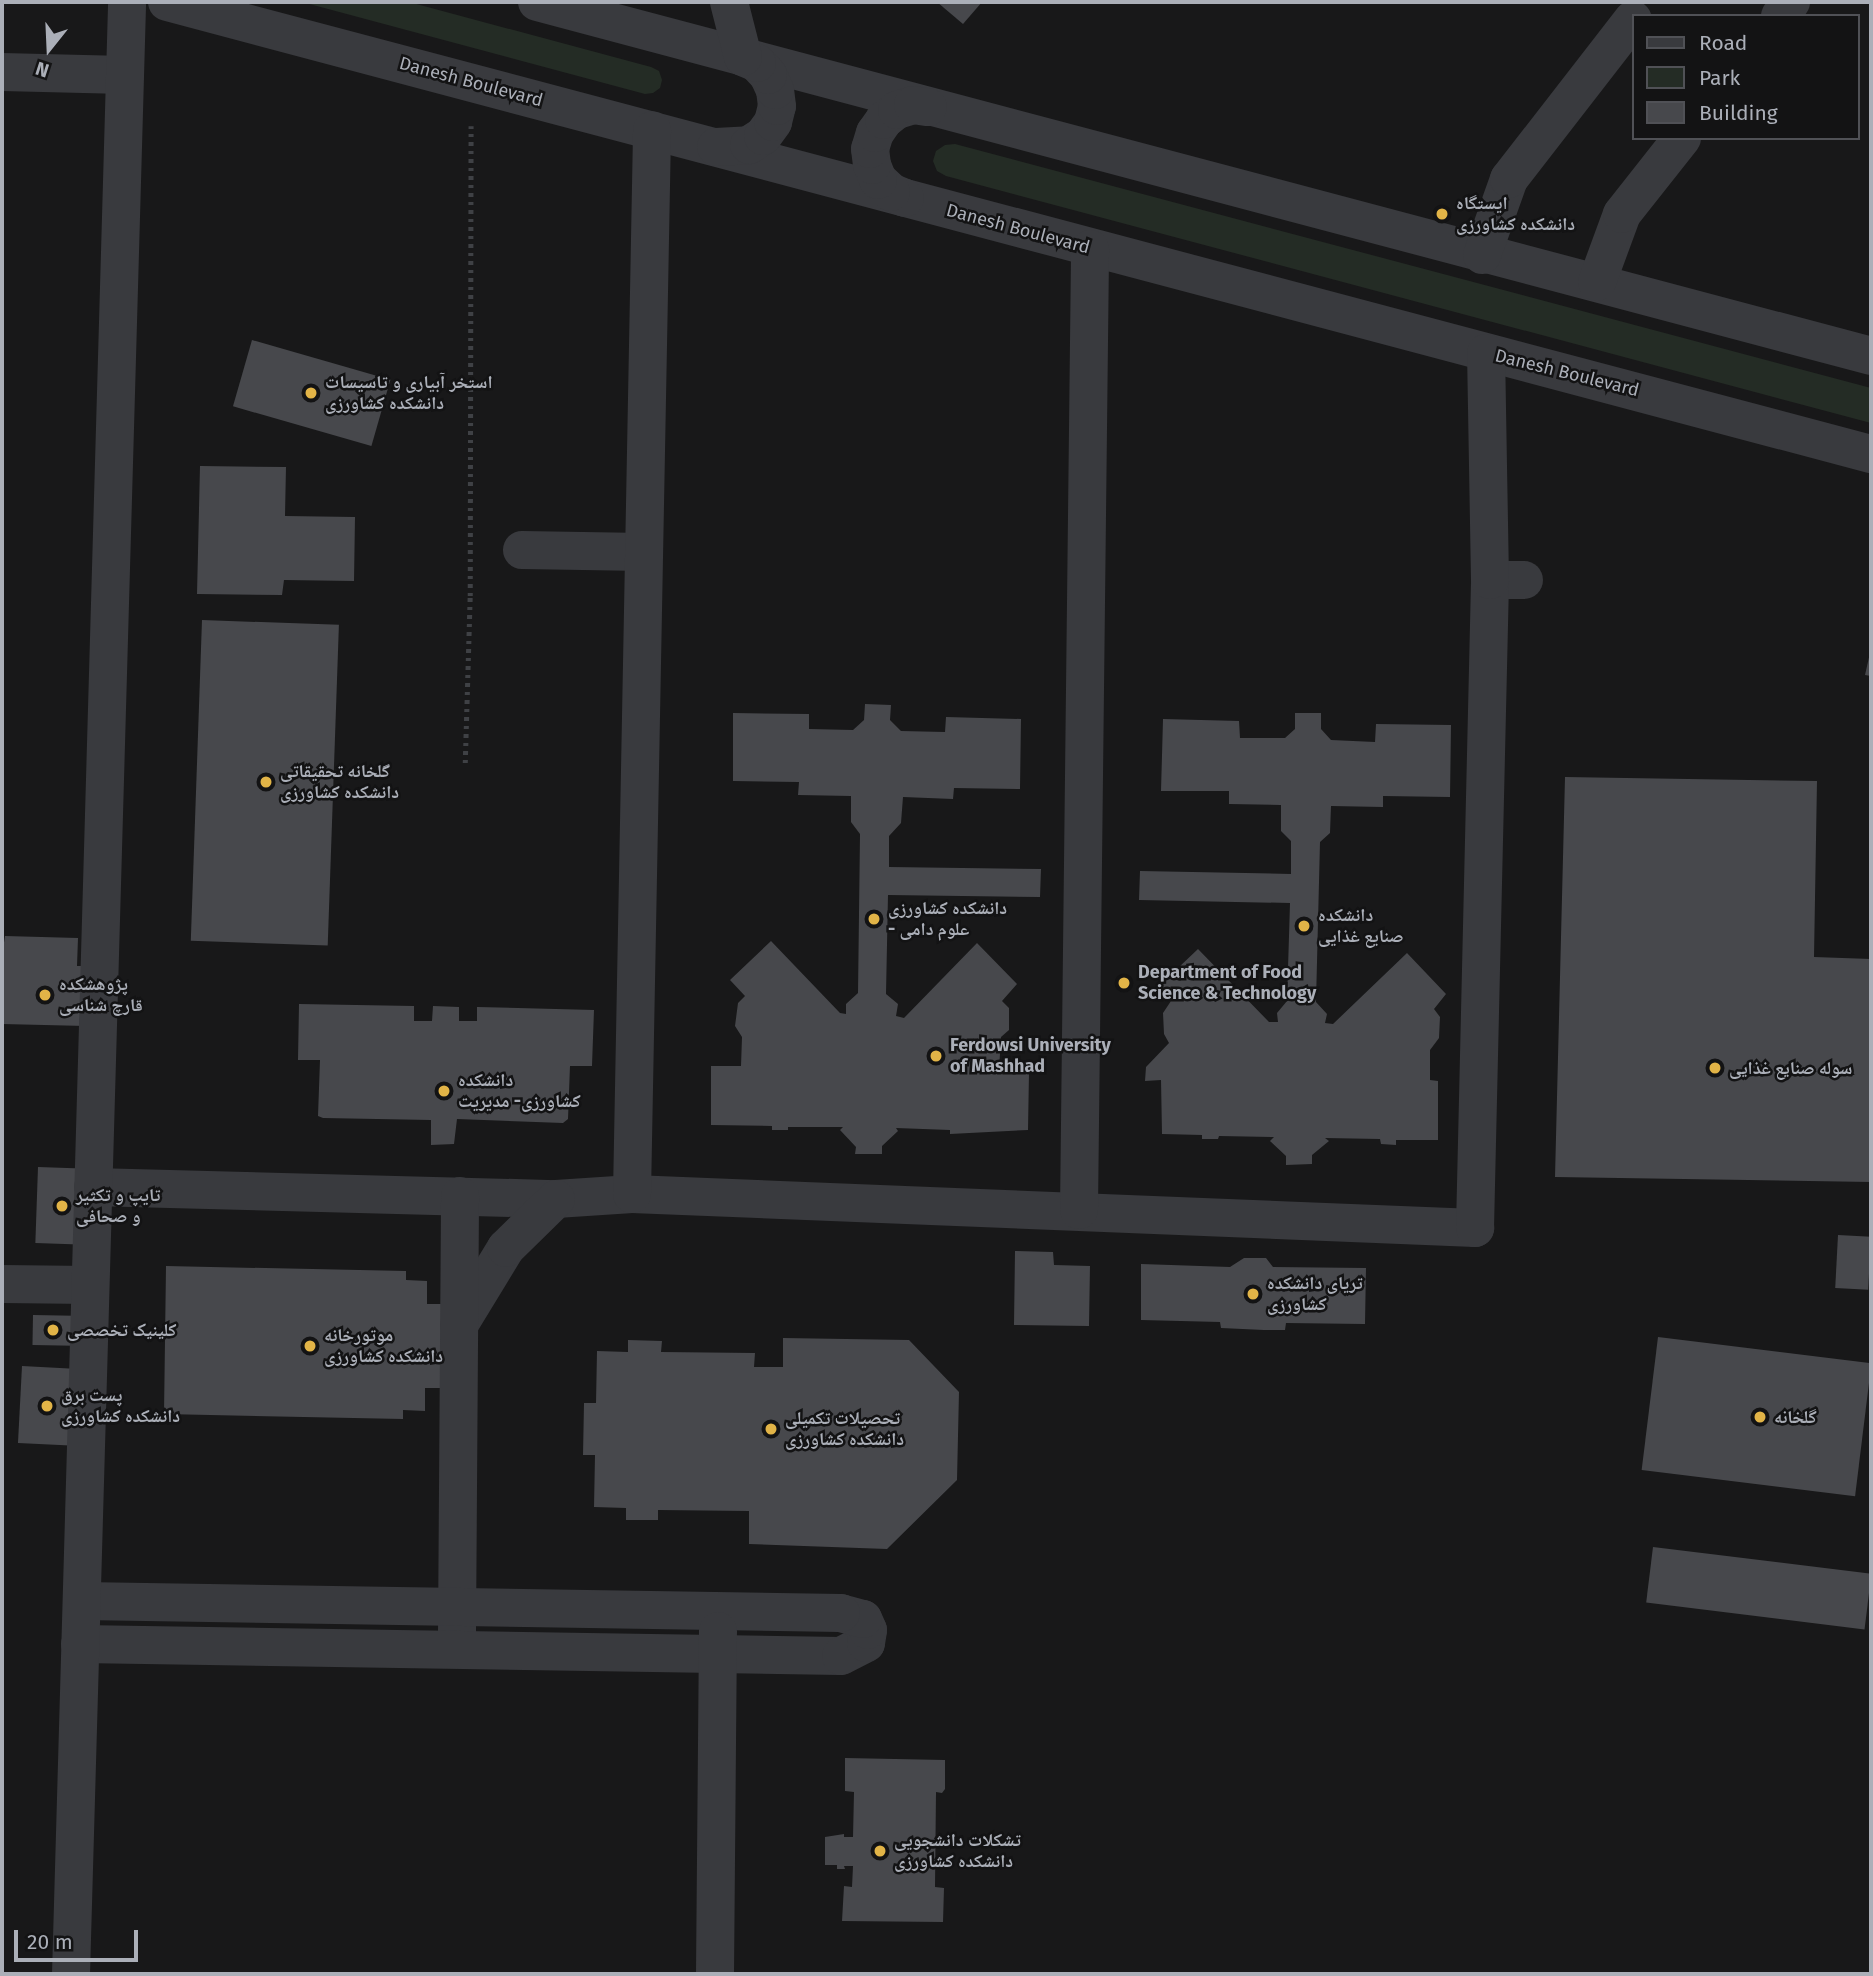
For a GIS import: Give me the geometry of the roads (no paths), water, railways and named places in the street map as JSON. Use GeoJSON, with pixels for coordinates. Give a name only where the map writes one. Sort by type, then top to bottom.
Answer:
{"type":"FeatureCollection","features":[{"type":"Feature","properties":{"kind":"street"},"geometry":{"type":"LineString","coordinates":[[71,1974],[127,2]]}},
{"type":"Feature","properties":{"kind":"street","name":"Danesh Boulevard"},"geometry":{"type":"LineString","coordinates":[[167,2],[1871,454]]}},
{"type":"Feature","properties":{"kind":"street"},"geometry":{"type":"LineString","coordinates":[[537,2],[1482,255],[1597,282],[1871,356]]}},
{"type":"Feature","properties":{"kind":"street"},"geometry":{"type":"LineString","coordinates":[[729,2],[743,57]]}},
{"type":"Feature","properties":{"kind":"street"},"geometry":{"type":"LineString","coordinates":[[1482,255],[1509,179],[1632,21]]}},
{"type":"Feature","properties":{"kind":"street"},"geometry":{"type":"LineString","coordinates":[[714,147],[749,145],[763,136],[772,122],[776,106],[775,90],[768,75],[757,63],[743,57]]}},
{"type":"Feature","properties":{"kind":"street"},"geometry":{"type":"LineString","coordinates":[[2,72],[125,75]]}},
{"type":"Feature","properties":{"kind":"street"},"geometry":{"type":"LineString","coordinates":[[905,199],[891,192],[878,180],[870,149],[875,133],[884,120],[897,110],[913,106],[930,107]]}},
{"type":"Feature","properties":{"kind":"street"},"geometry":{"type":"LineString","coordinates":[[632,1194],[652,130]]}},
{"type":"Feature","properties":{"kind":"street"},"geometry":{"type":"LineString","coordinates":[[1597,282],[1622,214],[1680,140]]}},
{"type":"Feature","properties":{"kind":"street"},"geometry":{"type":"LineString","coordinates":[[1079,1210],[1090,249]]}},
{"type":"Feature","properties":{"kind":"street"},"geometry":{"type":"LineString","coordinates":[[93,1187],[556,1199],[632,1194],[1475,1228],[1507,580],[1486,353]]}},
{"type":"Feature","properties":{"kind":"street"},"geometry":{"type":"LineString","coordinates":[[522,550],[644,552]]}},
{"type":"Feature","properties":{"kind":"street"},"geometry":{"type":"LineString","coordinates":[[457,1650],[460,1196]]}},
{"type":"Feature","properties":{"kind":"street"},"geometry":{"type":"LineString","coordinates":[[459,1325],[506,1248],[556,1199]]}},
{"type":"Feature","properties":{"kind":"street"},"geometry":{"type":"LineString","coordinates":[[2,1284],[90,1285]]}},
{"type":"Feature","properties":{"kind":"street"},"geometry":{"type":"LineString","coordinates":[[80,1644],[841,1656],[866,1643],[869,1630],[863,1619],[841,1613],[82,1601]]}},
{"type":"Feature","properties":{"kind":"street"},"geometry":{"type":"LineString","coordinates":[[715,1974],[718,1611]]}},
{"type":"Feature","properties":{"kind":"place","name":"ایستگاه دانشکده کشاورزی"},"geometry":{"type":"Point","coordinates":[1442,214]}},
{"type":"Feature","properties":{"kind":"place","name":"استخر آبیاری و تاسیسات دانشکده کشاورزی"},"geometry":{"type":"Point","coordinates":[311,393]}},
{"type":"Feature","properties":{"kind":"place","name":"گلخانه تحقیقاتی دانشکده کشاورزی"},"geometry":{"type":"Point","coordinates":[266,782]}},
{"type":"Feature","properties":{"kind":"place","name":"دانشکده کشاورزی - علوم دامی"},"geometry":{"type":"Point","coordinates":[874,919]}},
{"type":"Feature","properties":{"kind":"place","name":"دانشکده صنایع غذایی"},"geometry":{"type":"Point","coordinates":[1304,926]}},
{"type":"Feature","properties":{"kind":"place","name":"Department of Food Science & Technology"},"geometry":{"type":"Point","coordinates":[1124,983]}},
{"type":"Feature","properties":{"kind":"place","name":"پژوهشکده قارچ شناسی"},"geometry":{"type":"Point","coordinates":[45,995]}},
{"type":"Feature","properties":{"kind":"place","name":"Ferdowsi University of Mashhad"},"geometry":{"type":"Point","coordinates":[936,1056]}},
{"type":"Feature","properties":{"kind":"place","name":"سوله صنایع غذایی"},"geometry":{"type":"Point","coordinates":[1715,1068]}},
{"type":"Feature","properties":{"kind":"place","name":"دانشکده کشاورزی- مدیریت"},"geometry":{"type":"Point","coordinates":[444,1091]}},
{"type":"Feature","properties":{"kind":"place","name":"تایپ و تکثیر و صحافی"},"geometry":{"type":"Point","coordinates":[62,1206]}},
{"type":"Feature","properties":{"kind":"place","name":"تریای دانشکده کشاورزی"},"geometry":{"type":"Point","coordinates":[1253,1294]}},
{"type":"Feature","properties":{"kind":"place","name":"کلینیک تخصصی"},"geometry":{"type":"Point","coordinates":[53,1330]}},
{"type":"Feature","properties":{"kind":"place","name":"موتورخانه دانشکده کشاورزی"},"geometry":{"type":"Point","coordinates":[310,1346]}},
{"type":"Feature","properties":{"kind":"place","name":"پست برق دانشکده کشاورزی"},"geometry":{"type":"Point","coordinates":[47,1406]}},
{"type":"Feature","properties":{"kind":"place","name":"گلخانه"},"geometry":{"type":"Point","coordinates":[1760,1417]}},
{"type":"Feature","properties":{"kind":"place","name":"تحصیلات تکمیلی دانشکده کشاورزی"},"geometry":{"type":"Point","coordinates":[771,1429]}},
{"type":"Feature","properties":{"kind":"place","name":"تشکلات دانشجویی دانشکده کشاورزی"},"geometry":{"type":"Point","coordinates":[880,1851]}}]}
